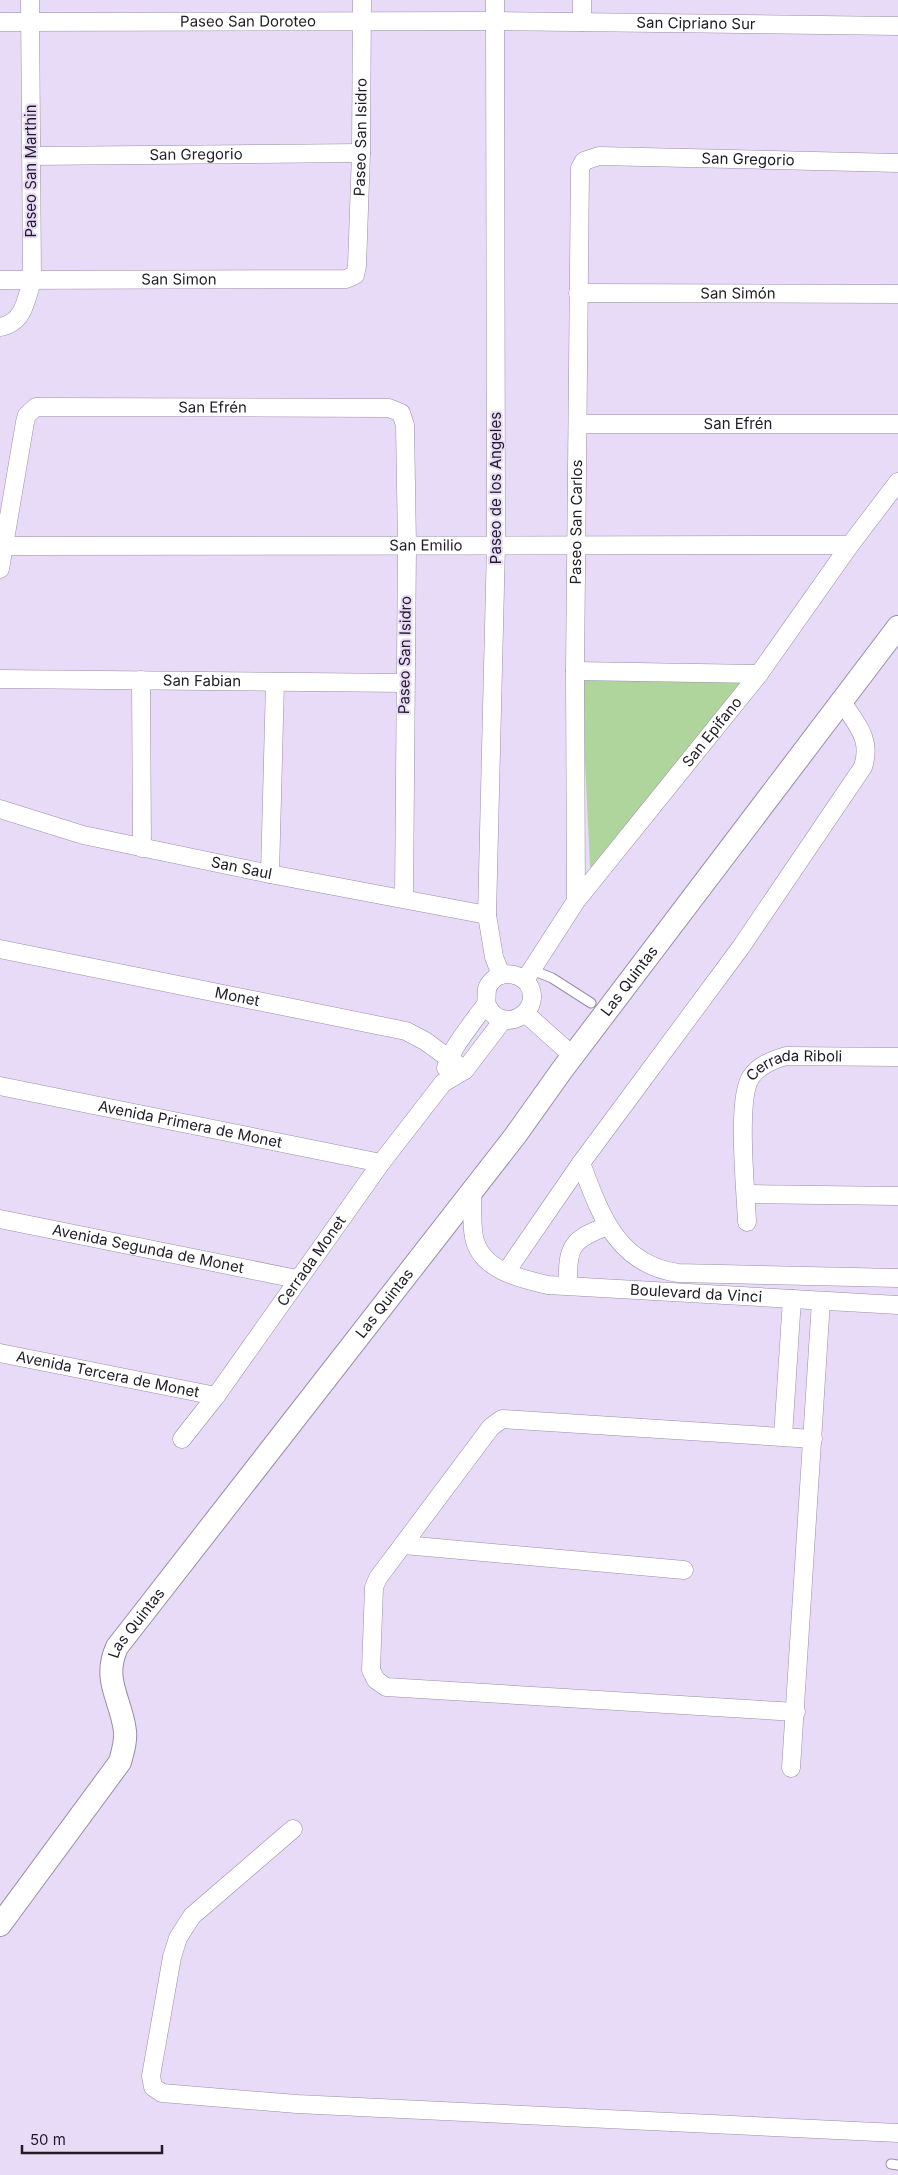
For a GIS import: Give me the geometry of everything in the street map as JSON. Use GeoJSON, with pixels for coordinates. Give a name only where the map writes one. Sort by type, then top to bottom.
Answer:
{"type":"FeatureCollection","features":[{"type":"Feature","properties":{"kind":"street","name":"Paseo San Marthin"},"geometry":{"type":"LineString","coordinates":[[0,327],[16,321],[23,310],[32,280],[30,0]]}},
{"type":"Feature","properties":{"kind":"street","name":"Paseo San Isidro"},"geometry":{"type":"LineString","coordinates":[[355,275],[358,266],[361,153],[362,0]]}},
{"type":"Feature","properties":{"kind":"street","name":"Paseo de los Angeles"},"geometry":{"type":"LineString","coordinates":[[495,0],[496,545],[487,915],[494,957],[501,975]]}},
{"type":"Feature","properties":{"kind":"street"},"geometry":{"type":"LineString","coordinates":[[582,0],[582,22]]}},
{"type":"Feature","properties":{"kind":"street","name":"Paseo San Doroteo"},"geometry":{"type":"LineString","coordinates":[[0,22],[495,21]]}},
{"type":"Feature","properties":{"kind":"street","name":"San Cipriano Sur"},"geometry":{"type":"LineString","coordinates":[[495,21],[898,26]]}},
{"type":"Feature","properties":{"kind":"street","name":"San Gregorio"},"geometry":{"type":"LineString","coordinates":[[31,156],[361,153]]}},
{"type":"Feature","properties":{"kind":"street","name":"San Gregorio"},"geometry":{"type":"LineString","coordinates":[[599,156],[898,163]]}},
{"type":"Feature","properties":{"kind":"street","name":"Paseo San Carlos"},"geometry":{"type":"LineString","coordinates":[[576,901],[575,671],[578,546],[580,168],[584,161],[599,156]]}},
{"type":"Feature","properties":{"kind":"street","name":"San Simon"},"geometry":{"type":"LineString","coordinates":[[0,280],[346,279],[355,275]]}},
{"type":"Feature","properties":{"kind":"street","name":"San Simón"},"geometry":{"type":"LineString","coordinates":[[578,293],[898,294]]}},
{"type":"Feature","properties":{"kind":"street","name":"San Efrén"},"geometry":{"type":"LineString","coordinates":[[4,546],[27,416],[36,407],[389,408],[401,413]]}},
{"type":"Feature","properties":{"kind":"street","name":"Paseo San Isidro"},"geometry":{"type":"LineString","coordinates":[[401,413],[405,424],[407,545],[404,898]]}},
{"type":"Feature","properties":{"kind":"street","name":"San Efrén"},"geometry":{"type":"LineString","coordinates":[[578,424],[898,424]]}},
{"type":"Feature","properties":{"kind":"street","name":"San Epifano"},"geometry":{"type":"LineString","coordinates":[[529,975],[576,901],[759,674],[850,545],[898,482]]}},
{"type":"Feature","properties":{"kind":"street","name":"San Emilio"},"geometry":{"type":"LineString","coordinates":[[4,546],[850,545]]}},
{"type":"Feature","properties":{"kind":"street"},"geometry":{"type":"LineString","coordinates":[[0,569],[4,546]]}},
{"type":"Feature","properties":{"kind":"street","name":"Las Quintas"},"geometry":{"type":"LineString","coordinates":[[0,1925],[120,1762],[125,1746],[125,1731],[114,1695],[111,1665],[117,1647],[515,1136],[573,1056],[898,627]]}},
{"type":"Feature","properties":{"kind":"street"},"geometry":{"type":"LineString","coordinates":[[575,671],[759,674]]}},
{"type":"Feature","properties":{"kind":"street","name":"San Fabian"},"geometry":{"type":"LineString","coordinates":[[0,679],[405,684]]}},
{"type":"Feature","properties":{"kind":"street"},"geometry":{"type":"LineString","coordinates":[[141,680],[142,848]]}},
{"type":"Feature","properties":{"kind":"street"},"geometry":{"type":"LineString","coordinates":[[270,874],[275,682]]}},
{"type":"Feature","properties":{"kind":"street"},"geometry":{"type":"LineString","coordinates":[[499,1268],[582,1163],[741,947],[863,767],[867,754],[866,741],[842,702]]}},
{"type":"Feature","properties":{"kind":"street","name":"San Saul"},"geometry":{"type":"LineString","coordinates":[[0,808],[83,835],[142,848],[487,915]]}},
{"type":"Feature","properties":{"kind":"street","name":"Monet"},"geometry":{"type":"LineString","coordinates":[[0,950],[406,1031],[416,1035],[465,1070]]}},
{"type":"Feature","properties":{"kind":"street"},"geometry":{"type":"LineString","coordinates":[[501,975],[529,975],[531,1002],[526,1013],[515,1020],[503,1020],[492,1014],[486,1004],[486,992],[491,982],[501,975]]}},
{"type":"Feature","properties":{"kind":"street"},"geometry":{"type":"LineString","coordinates":[[442,1083],[449,1057],[486,1004]]}},
{"type":"Feature","properties":{"kind":"street"},"geometry":{"type":"LineString","coordinates":[[526,1013],[573,1056]]}},
{"type":"Feature","properties":{"kind":"street"},"geometry":{"type":"LineString","coordinates":[[442,1083],[465,1070],[503,1020]]}},
{"type":"Feature","properties":{"kind":"street","name":"Cerrada Riboli"},"geometry":{"type":"LineString","coordinates":[[747,1222],[743,1116],[746,1090],[750,1078],[771,1061],[786,1056],[898,1057]]}},
{"type":"Feature","properties":{"kind":"street","name":"Cerrada Monet"},"geometry":{"type":"LineString","coordinates":[[182,1439],[216,1396],[297,1279],[442,1083]]}},
{"type":"Feature","properties":{"kind":"street","name":"Avenida Primera de Monet"},"geometry":{"type":"LineString","coordinates":[[0,1086],[381,1163]]}},
{"type":"Feature","properties":{"kind":"street"},"geometry":{"type":"LineString","coordinates":[[582,1163],[608,1226],[621,1244],[642,1262]]}},
{"type":"Feature","properties":{"kind":"street"},"geometry":{"type":"LineString","coordinates":[[472,1190],[474,1238],[478,1248],[499,1268],[548,1285],[632,1290]]}},
{"type":"Feature","properties":{"kind":"street"},"geometry":{"type":"LineString","coordinates":[[746,1194],[898,1196]]}},
{"type":"Feature","properties":{"kind":"street","name":"Avenida Segunda de Monet"},"geometry":{"type":"LineString","coordinates":[[0,1219],[297,1279]]}},
{"type":"Feature","properties":{"kind":"street"},"geometry":{"type":"LineString","coordinates":[[568,1286],[568,1260],[572,1248],[578,1240],[590,1232],[608,1226]]}},
{"type":"Feature","properties":{"kind":"street","name":"Boulevard da Vinci"},"geometry":{"type":"LineString","coordinates":[[898,1278],[678,1272],[665,1271],[642,1262],[632,1290],[792,1300],[898,1304]]}},
{"type":"Feature","properties":{"kind":"street"},"geometry":{"type":"LineString","coordinates":[[783,1436],[792,1300]]}},
{"type":"Feature","properties":{"kind":"street"},"geometry":{"type":"LineString","coordinates":[[791,1768],[822,1301]]}},
{"type":"Feature","properties":{"kind":"street","name":"Avenida Tercera de Monet"},"geometry":{"type":"LineString","coordinates":[[0,1353],[216,1396]]}},
{"type":"Feature","properties":{"kind":"street"},"geometry":{"type":"LineString","coordinates":[[796,1712],[386,1687],[376,1680],[371,1670],[374,1587],[378,1578],[492,1427],[502,1420],[813,1439]]}},
{"type":"Feature","properties":{"kind":"street"},"geometry":{"type":"LineString","coordinates":[[404,1545],[684,1570]]}},
{"type":"Feature","properties":{"kind":"street"},"geometry":{"type":"LineString","coordinates":[[293,1829],[192,1916],[178,1938],[172,1958],[151,2076],[153,2087],[162,2094],[297,2104],[898,2132]]}},
{"type":"Feature","properties":{"kind":"lane"},"geometry":{"type":"LineString","coordinates":[[529,975],[552,978],[591,1004]]}},
{"type":"Feature","properties":{"kind":"green space"},"geometry":{"type":"Polygon","coordinates":[[[581,678],[747,682],[594,874],[590,866],[581,678]]]}}]}
